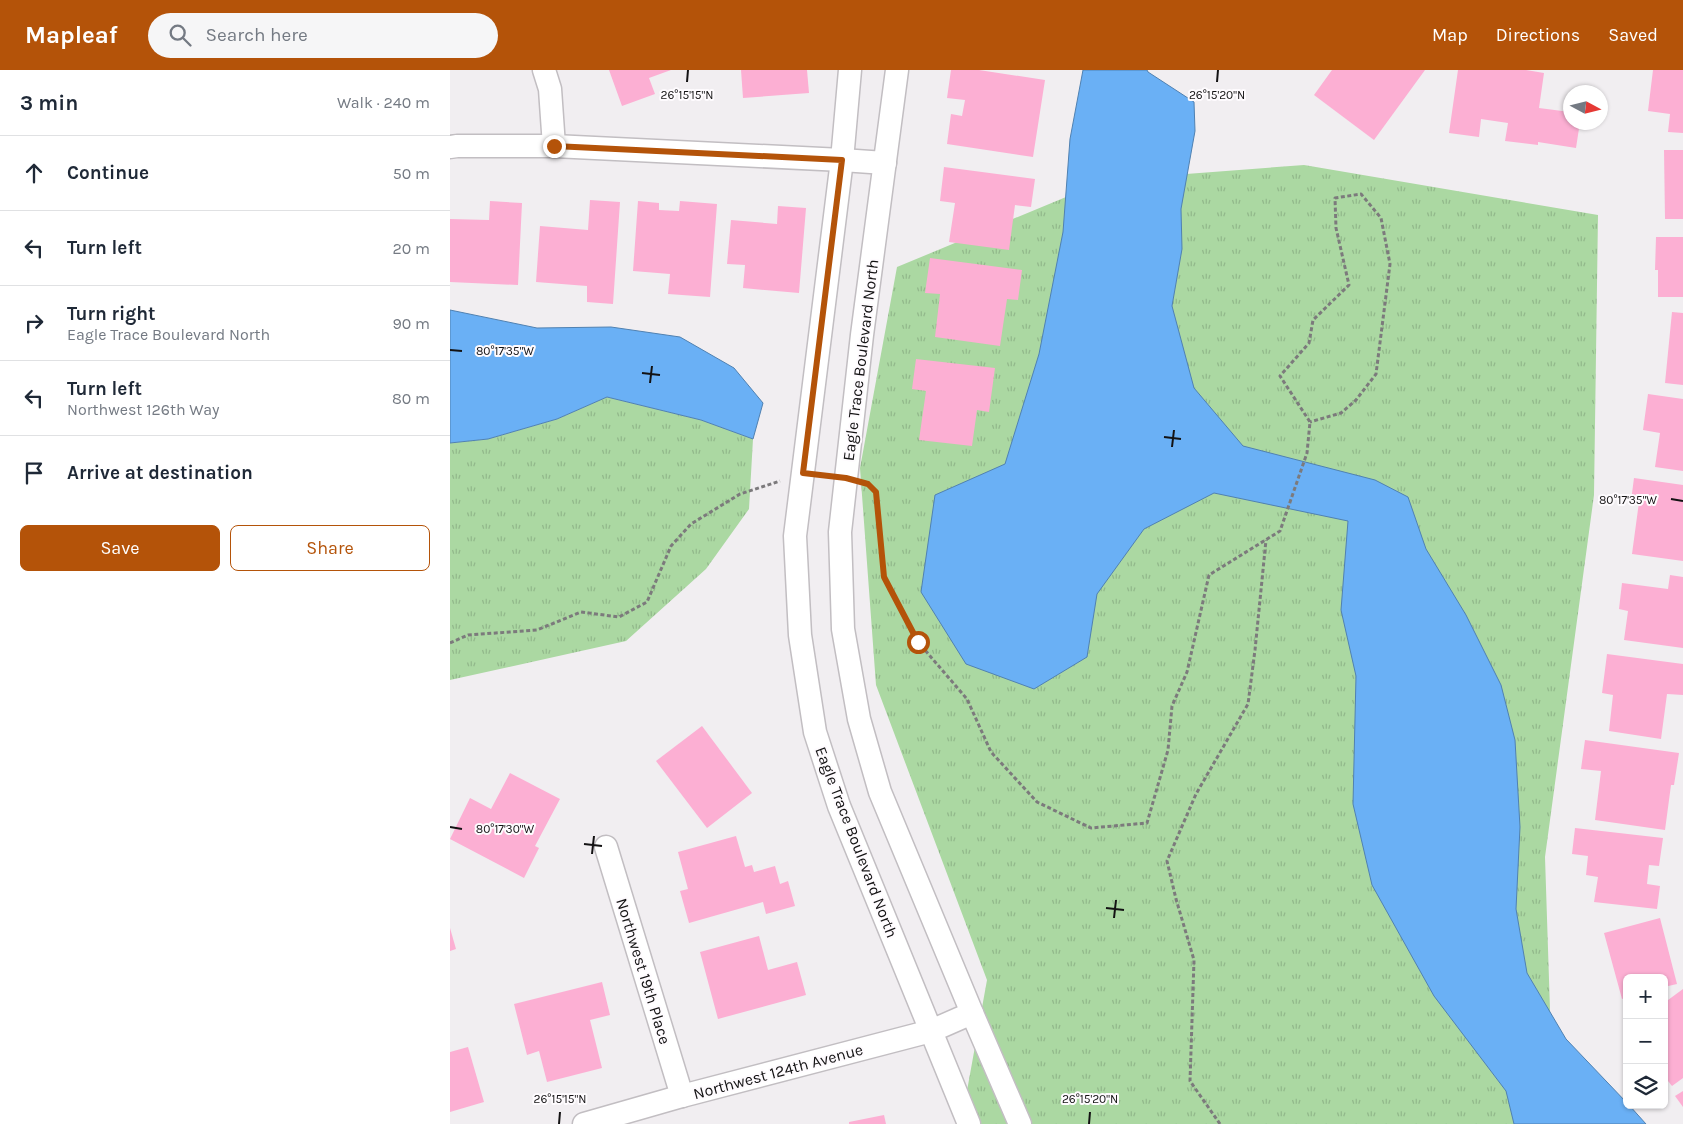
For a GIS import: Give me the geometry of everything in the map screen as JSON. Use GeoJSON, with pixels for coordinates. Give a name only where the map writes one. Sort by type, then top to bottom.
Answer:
{"type":"FeatureCollection","features":[{"type":"Feature","properties":{"kind":"street"},"geometry":{"type":"LineString","coordinates":[[544,70],[550,89],[554,146]]}},
{"type":"Feature","properties":{"kind":"street","name":"Eagle Trace Boulevard North"},"geometry":{"type":"LineString","coordinates":[[850,70],[842,160],[796,536],[799,625],[815,732],[840,806],[969,1124]]}},
{"type":"Feature","properties":{"kind":"street","name":"Eagle Trace Boulevard North"},"geometry":{"type":"LineString","coordinates":[[898,70],[862,335],[840,532],[843,629],[859,719],[880,792],[1020,1124]]}},
{"type":"Feature","properties":{"kind":"street"},"geometry":{"type":"LineString","coordinates":[[450,147],[554,146],[885,163]]}},
{"type":"Feature","properties":{"kind":"street","name":"Northwest 19th Place"},"geometry":{"type":"LineString","coordinates":[[606,847],[682,1096]]}},
{"type":"Feature","properties":{"kind":"street","name":"Northwest 124th Avenue"},"geometry":{"type":"LineString","coordinates":[[584,1124],[682,1096],[931,1031],[972,1013]]}},
{"type":"Feature","properties":{"kind":"path"},"geometry":{"type":"LineString","coordinates":[[846,478],[868,484],[876,492],[884,577],[918,642],[967,699],[991,752],[1037,802],[1091,828],[1147,823],[1168,750],[1172,706],[1187,672],[1209,575],[1280,531],[1307,453],[1310,422],[1280,376],[1309,343],[1313,320],[1349,285],[1336,228],[1335,198],[1361,194],[1381,218],[1390,264],[1376,374],[1356,400],[1341,413],[1310,422]]}},
{"type":"Feature","properties":{"kind":"path"},"geometry":{"type":"LineString","coordinates":[[450,643],[468,635],[537,630],[581,612],[619,617],[647,602],[671,546],[691,524],[740,494],[803,473]]}},
{"type":"Feature","properties":{"kind":"path"},"geometry":{"type":"LineString","coordinates":[[1220,1124],[1190,1081],[1194,960],[1167,861],[1196,794],[1248,704],[1266,539]]}},
{"type":"Feature","properties":{"kind":"green space"},"geometry":{"type":"Polygon","coordinates":[[[1304,165],[1598,215],[1594,495],[1545,857],[1552,1071],[1567,1124],[961,1124],[987,980],[876,685],[860,468],[897,267],[1107,180],[1304,165]]]}},
{"type":"Feature","properties":{"kind":"green space"},"geometry":{"type":"Polygon","coordinates":[[[607,397],[701,420],[753,439],[749,509],[706,569],[626,641],[450,680],[450,443],[488,439],[557,419],[607,397]]]}},
{"type":"Feature","properties":{"kind":"water"},"geometry":{"type":"Polygon","coordinates":[[[1083,70],[1147,70],[1194,102],[1195,131],[1181,209],[1182,249],[1172,306],[1194,388],[1243,446],[1375,480],[1408,497],[1426,549],[1466,615],[1501,685],[1515,740],[1520,827],[1516,909],[1527,973],[1566,1039],[1623,1099],[1623,1109],[1633,1109],[1646,1124],[1514,1124],[1506,1091],[1434,996],[1372,885],[1353,804],[1356,676],[1341,610],[1348,521],[1214,493],[1144,529],[1097,594],[1087,657],[1034,689],[966,664],[921,592],[935,495],[1005,464],[1039,354],[1063,232],[1070,139],[1083,70]]]}},
{"type":"Feature","properties":{"kind":"water"},"geometry":{"type":"Polygon","coordinates":[[[450,310],[537,328],[611,327],[680,337],[734,368],[763,403],[753,439],[701,420],[607,397],[557,419],[488,439],[450,443],[450,310]]]}},
{"type":"Feature","properties":{"kind":"building"},"geometry":{"type":"Polygon","coordinates":[[[609,70],[671,70],[649,78],[655,94],[622,106],[609,70]]]}},
{"type":"Feature","properties":{"kind":"building"},"geometry":{"type":"Polygon","coordinates":[[[741,70],[807,70],[809,93],[743,98],[741,70]]]}},
{"type":"Feature","properties":{"kind":"building"},"geometry":{"type":"Polygon","coordinates":[[[951,70],[979,70],[1045,80],[1033,157],[947,144],[951,114],[962,116],[965,100],[947,98],[951,70]]]}},
{"type":"Feature","properties":{"kind":"building"},"geometry":{"type":"Polygon","coordinates":[[[1332,70],[1425,70],[1374,140],[1314,95],[1332,70]]]}},
{"type":"Feature","properties":{"kind":"building"},"geometry":{"type":"Polygon","coordinates":[[[1458,70],[1526,70],[1544,73],[1539,108],[1563,111],[1563,130],[1579,130],[1576,148],[1538,142],[1538,145],[1505,141],[1508,123],[1481,119],[1479,137],[1449,133],[1458,70]]]}},
{"type":"Feature","properties":{"kind":"building"},"geometry":{"type":"Polygon","coordinates":[[[1653,70],[1683,70],[1683,133],[1668,132],[1670,114],[1648,111],[1653,70]]]}},
{"type":"Feature","properties":{"kind":"building"},"geometry":{"type":"Polygon","coordinates":[[[1664,150],[1683,150],[1683,219],[1665,219],[1664,150]]]}},
{"type":"Feature","properties":{"kind":"building"},"geometry":{"type":"Polygon","coordinates":[[[944,167],[1035,179],[1031,207],[1015,205],[1009,250],[949,242],[955,203],[940,201],[944,167]]]}},
{"type":"Feature","properties":{"kind":"building"},"geometry":{"type":"Polygon","coordinates":[[[590,200],[620,202],[613,304],[587,302],[587,286],[536,282],[540,226],[588,230],[590,200]]]}},
{"type":"Feature","properties":{"kind":"building"},"geometry":{"type":"Polygon","coordinates":[[[490,201],[522,203],[518,285],[450,282],[450,219],[489,220],[490,201]]]}},
{"type":"Feature","properties":{"kind":"building"},"geometry":{"type":"Polygon","coordinates":[[[638,201],[659,203],[659,210],[679,211],[680,201],[717,204],[710,297],[668,294],[670,274],[633,271],[638,201]]]}},
{"type":"Feature","properties":{"kind":"building"},"geometry":{"type":"Polygon","coordinates":[[[778,206],[806,208],[799,293],[743,288],[745,265],[727,264],[731,220],[777,224],[778,206]]]}},
{"type":"Feature","properties":{"kind":"building"},"geometry":{"type":"Polygon","coordinates":[[[1656,237],[1683,237],[1683,297],[1658,297],[1658,270],[1655,270],[1656,237]]]}},
{"type":"Feature","properties":{"kind":"building"},"geometry":{"type":"Polygon","coordinates":[[[930,258],[1022,270],[1018,300],[1007,299],[1000,346],[935,337],[940,294],[925,293],[930,258]]]}},
{"type":"Feature","properties":{"kind":"building"},"geometry":{"type":"Polygon","coordinates":[[[1672,312],[1683,313],[1683,385],[1665,383],[1672,312]]]}},
{"type":"Feature","properties":{"kind":"building"},"geometry":{"type":"Polygon","coordinates":[[[916,359],[995,368],[989,412],[977,410],[972,446],[919,440],[926,391],[912,389],[916,359]]]}},
{"type":"Feature","properties":{"kind":"building"},"geometry":{"type":"Polygon","coordinates":[[[1648,394],[1683,399],[1683,471],[1655,467],[1660,433],[1643,430],[1648,394]]]}},
{"type":"Feature","properties":{"kind":"building"},"geometry":{"type":"Polygon","coordinates":[[[1634,478],[1683,485],[1683,561],[1632,554],[1639,502],[1631,501],[1634,478]]]}},
{"type":"Feature","properties":{"kind":"building"},"geometry":{"type":"Polygon","coordinates":[[[1670,575],[1683,577],[1683,648],[1624,640],[1628,611],[1619,609],[1622,583],[1668,589],[1670,575]]]}},
{"type":"Feature","properties":{"kind":"building"},"geometry":{"type":"Polygon","coordinates":[[[1607,654],[1683,664],[1683,695],[1667,694],[1661,739],[1609,731],[1613,695],[1602,693],[1607,654]]]}},
{"type":"Feature","properties":{"kind":"building"},"geometry":{"type":"Polygon","coordinates":[[[702,726],[752,793],[707,828],[656,761],[702,726]]]}},
{"type":"Feature","properties":{"kind":"building"},"geometry":{"type":"Polygon","coordinates":[[[1585,740],[1679,753],[1674,785],[1671,785],[1665,830],[1595,820],[1601,771],[1581,769],[1585,740]]]}},
{"type":"Feature","properties":{"kind":"building"},"geometry":{"type":"Polygon","coordinates":[[[510,773],[560,799],[535,846],[539,848],[524,878],[450,839],[470,798],[491,809],[510,773]]]}},
{"type":"Feature","properties":{"kind":"building"},"geometry":{"type":"Polygon","coordinates":[[[1575,828],[1663,838],[1659,866],[1649,865],[1647,884],[1660,886],[1657,909],[1594,902],[1598,877],[1586,875],[1588,856],[1572,854],[1575,828]]]}},
{"type":"Feature","properties":{"kind":"building"},"geometry":{"type":"Polygon","coordinates":[[[736,836],[745,867],[752,865],[754,872],[775,866],[780,884],[788,881],[795,906],[766,914],[763,902],[689,923],[680,891],[688,889],[678,852],[736,836]]]}},
{"type":"Feature","properties":{"kind":"building"},"geometry":{"type":"Polygon","coordinates":[[[1660,918],[1677,984],[1668,986],[1668,974],[1623,974],[1622,999],[1604,933],[1660,918]]]}},
{"type":"Feature","properties":{"kind":"building"},"geometry":{"type":"Polygon","coordinates":[[[450,928],[456,949],[450,951],[450,928]]]}},
{"type":"Feature","properties":{"kind":"building"},"geometry":{"type":"Polygon","coordinates":[[[759,936],[768,970],[797,962],[806,995],[718,1019],[700,952],[759,936]]]}},
{"type":"Feature","properties":{"kind":"building"},"geometry":{"type":"Polygon","coordinates":[[[602,982],[610,1015],[590,1020],[602,1068],[547,1082],[539,1051],[527,1055],[514,1004],[602,982]]]}},
{"type":"Feature","properties":{"kind":"building"},"geometry":{"type":"Polygon","coordinates":[[[1683,989],[1683,1078],[1672,1086],[1668,1081],[1668,1000],[1683,989]]]}},
{"type":"Feature","properties":{"kind":"building"},"geometry":{"type":"Polygon","coordinates":[[[468,1047],[484,1102],[450,1112],[450,1052],[468,1047]]]}},
{"type":"Feature","properties":{"kind":"building"},"geometry":{"type":"Polygon","coordinates":[[[1683,1091],[1683,1107],[1675,1096],[1683,1091]]]}},
{"type":"Feature","properties":{"kind":"building"},"geometry":{"type":"Polygon","coordinates":[[[884,1115],[886,1124],[849,1124],[849,1122],[884,1115]]]}},
{"type":"Feature","properties":{"kind":"route"},"geometry":{"type":"LineString","coordinates":[[554,146],[842,160],[803,473],[846,478],[868,484],[876,492],[884,577],[918,642]]}}]}
